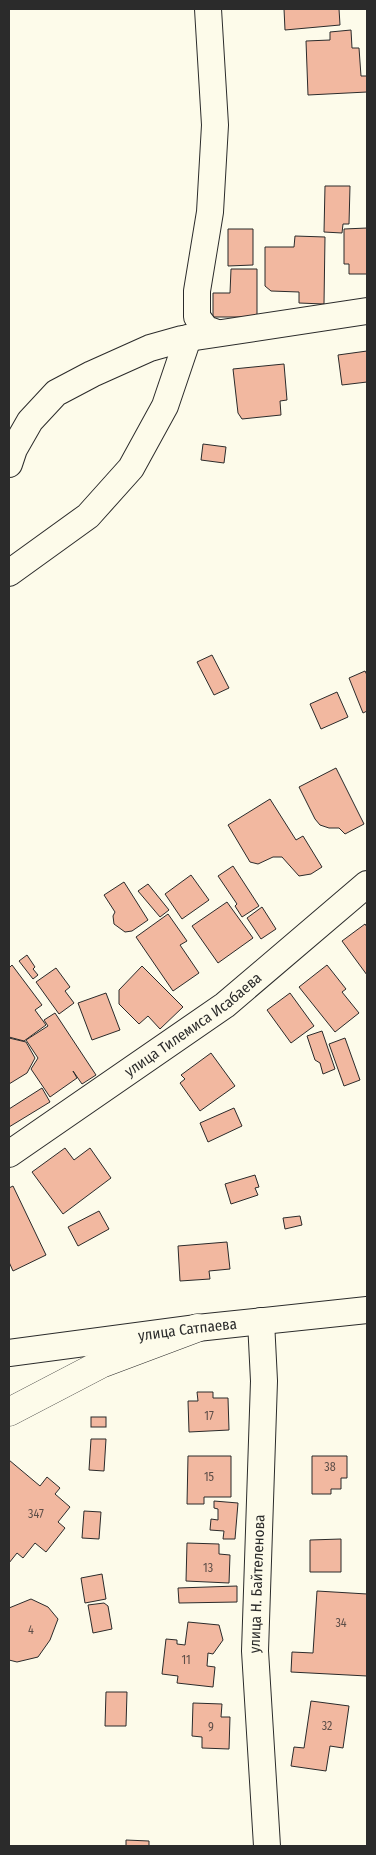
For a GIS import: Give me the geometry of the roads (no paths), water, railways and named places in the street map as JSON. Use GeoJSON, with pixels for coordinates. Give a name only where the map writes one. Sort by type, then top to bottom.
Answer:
{"type":"FeatureCollection","features":[{"type":"Feature","properties":{"kind":"main road"},"geometry":{"type":"LineString","coordinates":[[9,1412],[101,1364],[197,1328]]}},
{"type":"Feature","properties":{"kind":"street"},"geometry":{"type":"LineString","coordinates":[[208,9],[215,125],[210,212],[197,291],[197,317],[206,329],[217,333]]}},
{"type":"Feature","properties":{"kind":"street"},"geometry":{"type":"LineString","coordinates":[[9,464],[14,449],[30,421],[56,393],[92,374],[150,348],[217,333],[367,311]]}},
{"type":"Feature","properties":{"kind":"street"},"geometry":{"type":"LineString","coordinates":[[9,573],[88,516],[131,468],[165,406],[188,338]]}},
{"type":"Feature","properties":{"kind":"street","name":"улица Тилемиса Исабаева"},"geometry":{"type":"LineString","coordinates":[[9,1154],[225,1005],[367,884]]}},
{"type":"Feature","properties":{"kind":"street","name":"улица Сатпаева"},"geometry":{"type":"LineString","coordinates":[[9,1353],[197,1328],[367,1310]]}},
{"type":"Feature","properties":{"kind":"street","name":"улица Н. Байтеленова"},"geometry":{"type":"LineString","coordinates":[[261,1321],[264,1381],[255,1651],[267,1846]]}}]}
